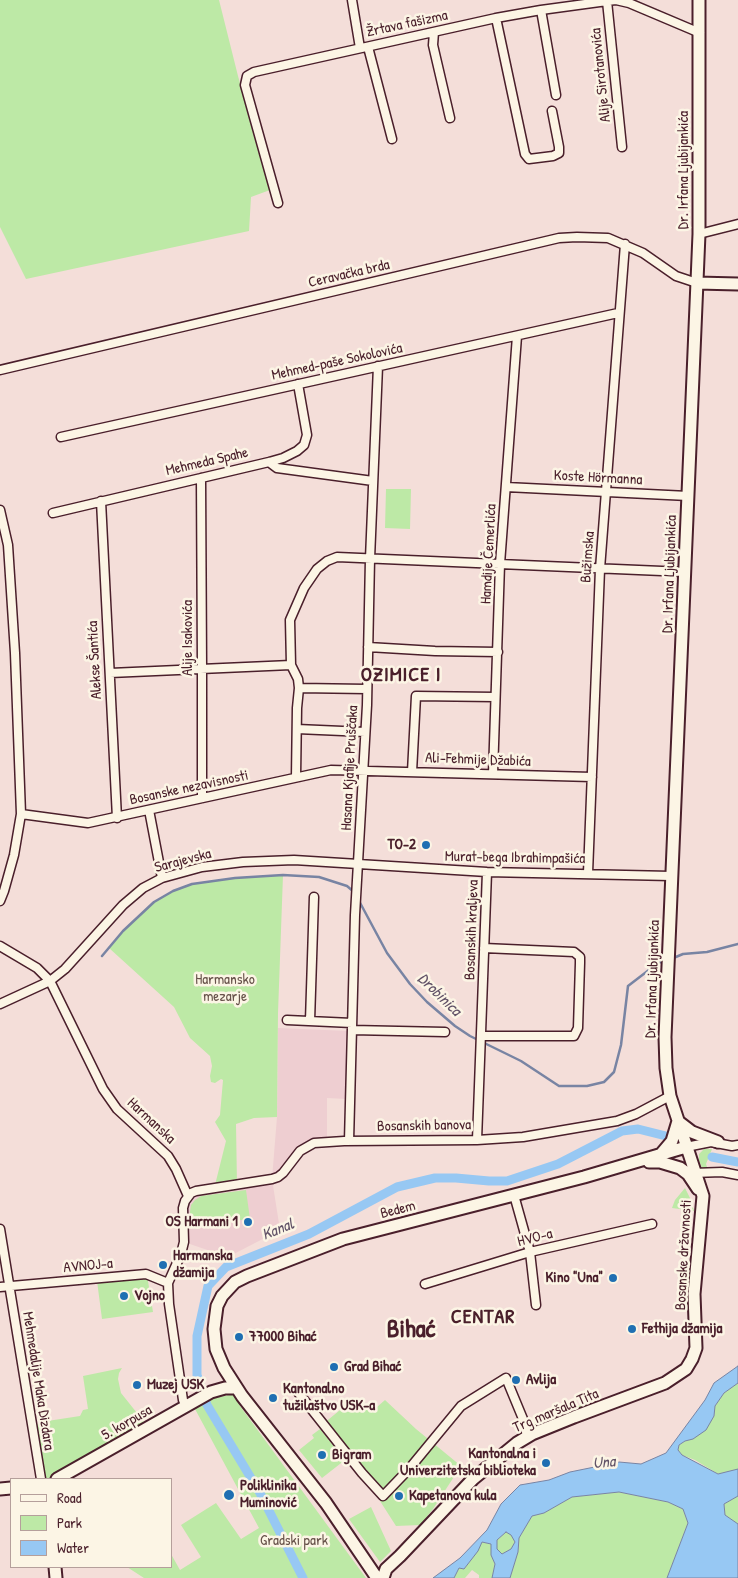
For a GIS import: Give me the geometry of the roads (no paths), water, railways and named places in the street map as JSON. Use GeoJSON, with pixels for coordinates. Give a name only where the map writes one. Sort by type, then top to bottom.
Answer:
{"type":"FeatureCollection","features":[{"type":"Feature","properties":{"kind":"main road","name":"Dr. Irfana Ljubijankića"},"geometry":{"type":"LineString","coordinates":[[686,1147],[670,1096],[666,1068],[665,1037],[698,234],[699,0]]}},
{"type":"Feature","properties":{"kind":"main road"},"geometry":{"type":"LineString","coordinates":[[696,283],[738,284]]}},
{"type":"Feature","properties":{"kind":"main road"},"geometry":{"type":"LineString","coordinates":[[657,1156],[672,1141],[678,1121],[692,1132],[718,1142]]}},
{"type":"Feature","properties":{"kind":"main road","name":"Bedem"},"geometry":{"type":"LineString","coordinates":[[374,1574],[326,1503],[236,1388],[224,1368],[216,1349],[214,1324],[217,1306],[222,1296],[235,1282],[247,1276],[343,1239],[640,1162],[686,1147]]}},
{"type":"Feature","properties":{"kind":"main road","name":"Bosanske državnosti"},"geometry":{"type":"LineString","coordinates":[[686,1147],[692,1173],[702,1188],[694,1294],[696,1337]]}},
{"type":"Feature","properties":{"kind":"main road"},"geometry":{"type":"LineString","coordinates":[[640,1162],[670,1164],[692,1173]]}},
{"type":"Feature","properties":{"kind":"main road","name":"Trg maršala Tita"},"geometry":{"type":"LineString","coordinates":[[374,1574],[382,1570],[385,1573],[473,1479],[517,1443],[527,1436],[574,1416],[653,1388],[680,1374],[686,1369],[692,1359],[696,1348],[696,1337]]}},
{"type":"Feature","properties":{"kind":"main road","name":"5. korpusa"},"geometry":{"type":"LineString","coordinates":[[211,1392],[220,1379],[224,1368]]}},
{"type":"Feature","properties":{"kind":"main road","name":"5. korpusa"},"geometry":{"type":"LineString","coordinates":[[59,1478],[211,1392],[225,1388],[236,1388]]}},
{"type":"Feature","properties":{"kind":"street"},"geometry":{"type":"LineString","coordinates":[[352,0],[364,48],[392,139]]}},
{"type":"Feature","properties":{"kind":"street","name":"Žrtava fašizma"},"geometry":{"type":"LineString","coordinates":[[278,203],[245,84],[247,76],[254,72],[496,18],[616,0],[629,3],[700,33]]}},
{"type":"Feature","properties":{"kind":"street","name":"Alije Sirotanovića"},"geometry":{"type":"LineString","coordinates":[[607,1],[622,147]]}},
{"type":"Feature","properties":{"kind":"street"},"geometry":{"type":"LineString","coordinates":[[541,10],[556,95]]}},
{"type":"Feature","properties":{"kind":"street"},"geometry":{"type":"LineString","coordinates":[[496,18],[525,154],[529,159],[554,156],[558,153],[559,147],[552,110]]}},
{"type":"Feature","properties":{"kind":"street"},"geometry":{"type":"LineString","coordinates":[[434,32],[433,45],[450,118]]}},
{"type":"Feature","properties":{"kind":"street"},"geometry":{"type":"LineString","coordinates":[[698,234],[738,224]]}},
{"type":"Feature","properties":{"kind":"street","name":"Ceravačka brda"},"geometry":{"type":"LineString","coordinates":[[0,370],[559,238],[608,238],[643,253],[676,276],[696,283]]}},
{"type":"Feature","properties":{"kind":"street","name":"Bužimska"},"geometry":{"type":"LineString","coordinates":[[588,873],[600,569],[618,313],[625,244]]}},
{"type":"Feature","properties":{"kind":"street","name":"Mehmed-paše Sokolovića"},"geometry":{"type":"LineString","coordinates":[[61,437],[618,313]]}},
{"type":"Feature","properties":{"kind":"street","name":"Hamdije Čemerlića"},"geometry":{"type":"LineString","coordinates":[[493,774],[500,564],[517,336]]}},
{"type":"Feature","properties":{"kind":"street","name":"Hasana Kjafije Pruščaka"},"geometry":{"type":"LineString","coordinates":[[349,1141],[355,915],[367,688],[378,366]]}},
{"type":"Feature","properties":{"kind":"street","name":"Mehmeda Spahe"},"geometry":{"type":"LineString","coordinates":[[53,513],[269,462],[297,451],[304,445],[307,435],[298,384]]}},
{"type":"Feature","properties":{"kind":"street"},"geometry":{"type":"LineString","coordinates":[[269,462],[277,468],[373,481]]}},
{"type":"Feature","properties":{"kind":"street","name":"Alije Isakovića"},"geometry":{"type":"LineString","coordinates":[[200,478],[202,798]]}},
{"type":"Feature","properties":{"kind":"street","name":"Koste Hörmanna"},"geometry":{"type":"LineString","coordinates":[[506,487],[688,496]]}},
{"type":"Feature","properties":{"kind":"street","name":"Alekse Šantića"},"geometry":{"type":"LineString","coordinates":[[101,501],[117,818]]}},
{"type":"Feature","properties":{"kind":"street"},"geometry":{"type":"LineString","coordinates":[[0,510],[8,545],[15,653],[21,814],[11,864],[0,901]]}},
{"type":"Feature","properties":{"kind":"street"},"geometry":{"type":"LineString","coordinates":[[296,777],[299,688],[298,679],[291,665],[290,620],[304,588],[317,568],[327,561],[337,558],[370,559],[685,572]]}},
{"type":"Feature","properties":{"kind":"street"},"geometry":{"type":"LineString","coordinates":[[368,647],[498,652]]}},
{"type":"Feature","properties":{"kind":"street"},"geometry":{"type":"LineString","coordinates":[[110,673],[291,665]]}},
{"type":"Feature","properties":{"kind":"street"},"geometry":{"type":"LineString","coordinates":[[299,688],[367,688]]}},
{"type":"Feature","properties":{"kind":"street"},"geometry":{"type":"LineString","coordinates":[[412,772],[416,696],[496,697]]}},
{"type":"Feature","properties":{"kind":"street"},"geometry":{"type":"LineString","coordinates":[[297,729],[365,732]]}},
{"type":"Feature","properties":{"kind":"street","name":"Bosanske nezavisnosti"},"geometry":{"type":"LineString","coordinates":[[21,814],[88,823],[331,770],[363,770]]}},
{"type":"Feature","properties":{"kind":"street","name":"Ali-Fehmije Džabića"},"geometry":{"type":"LineString","coordinates":[[363,770],[592,777]]}},
{"type":"Feature","properties":{"kind":"street"},"geometry":{"type":"LineString","coordinates":[[150,810],[162,878]]}},
{"type":"Feature","properties":{"kind":"street","name":"Sarajevska"},"geometry":{"type":"LineString","coordinates":[[0,1004],[50,981],[65,969],[86,947],[123,904],[143,888],[162,878],[202,867],[243,862],[294,860],[358,865]]}},
{"type":"Feature","properties":{"kind":"street","name":"Murat-bega Ibrahimpašića"},"geometry":{"type":"LineString","coordinates":[[358,865],[487,872],[671,876]]}},
{"type":"Feature","properties":{"kind":"street","name":"Bosanskih kraljeva"},"geometry":{"type":"LineString","coordinates":[[477,1140],[487,872]]}},
{"type":"Feature","properties":{"kind":"street"},"geometry":{"type":"LineString","coordinates":[[310,1021],[314,896]]}},
{"type":"Feature","properties":{"kind":"street","name":"Harmanska"},"geometry":{"type":"LineString","coordinates":[[0,946],[37,968],[50,981],[91,1066],[108,1096],[117,1110],[168,1156],[188,1196]]}},
{"type":"Feature","properties":{"kind":"street"},"geometry":{"type":"LineString","coordinates":[[481,1037],[574,1036],[578,1028],[580,957],[574,952],[484,948]]}},
{"type":"Feature","properties":{"kind":"street"},"geometry":{"type":"LineString","coordinates":[[286,1020],[445,1032]]}},
{"type":"Feature","properties":{"kind":"street","name":"Bosanskih banova"},"geometry":{"type":"LineString","coordinates":[[188,1196],[196,1191],[272,1179],[283,1173],[306,1146],[321,1142],[477,1140],[523,1137],[617,1121],[636,1114],[670,1096]]}},
{"type":"Feature","properties":{"kind":"street"},"geometry":{"type":"LineString","coordinates":[[686,1147],[704,1142],[718,1142],[732,1146],[738,1145]]}},
{"type":"Feature","properties":{"kind":"street"},"geometry":{"type":"LineString","coordinates":[[692,1173],[722,1172],[738,1175]]}},
{"type":"Feature","properties":{"kind":"street"},"geometry":{"type":"LineString","coordinates":[[514,1195],[530,1252],[536,1305]]}},
{"type":"Feature","properties":{"kind":"street"},"geometry":{"type":"LineString","coordinates":[[188,1196],[183,1208],[184,1242],[181,1254],[168,1283],[171,1323],[183,1400],[189,1405]]}},
{"type":"Feature","properties":{"kind":"street","name":"HVO-a"},"geometry":{"type":"LineString","coordinates":[[425,1284],[530,1252],[652,1224]]}},
{"type":"Feature","properties":{"kind":"street","name":"Mehmedalije Maka Dizdara"},"geometry":{"type":"LineString","coordinates":[[0,1229],[40,1478]]}},
{"type":"Feature","properties":{"kind":"street","name":"AVNOJ-a"},"geometry":{"type":"LineString","coordinates":[[0,1287],[146,1274],[168,1283]]}},
{"type":"Feature","properties":{"kind":"street"},"geometry":{"type":"LineString","coordinates":[[297,1391],[362,1473],[383,1496],[459,1408],[506,1378],[520,1412],[527,1436]]}},
{"type":"Feature","properties":{"kind":"water"},"geometry":{"type":"Polygon","coordinates":[[[738,1366],[738,1383],[724,1393],[715,1406],[714,1416],[706,1430],[693,1439],[679,1445],[678,1450],[682,1455],[718,1474],[738,1469],[738,1496],[724,1504],[725,1515],[738,1524],[738,1578],[667,1578],[688,1523],[683,1509],[668,1502],[619,1492],[572,1497],[544,1513],[532,1516],[519,1538],[518,1552],[510,1578],[492,1578],[495,1564],[491,1555],[491,1544],[482,1542],[478,1551],[464,1569],[459,1568],[454,1578],[433,1578],[460,1558],[487,1530],[501,1504],[520,1485],[549,1480],[570,1472],[619,1462],[641,1464],[666,1453],[705,1400],[714,1383],[738,1366]],[[506,1532],[497,1540],[497,1549],[502,1554],[511,1549],[515,1542],[511,1535],[506,1532]]]}},
{"type":"Feature","properties":{"kind":"waterway","name":"Drobinica"},"geometry":{"type":"LineString","coordinates":[[102,956],[123,931],[154,902],[173,891],[192,884],[235,878],[283,875],[319,877],[347,886],[354,892]]}},
{"type":"Feature","properties":{"kind":"waterway","name":"Drobinica"},"geometry":{"type":"LineString","coordinates":[[358,899],[387,953],[410,984],[427,1002],[470,1036],[521,1061],[559,1086],[587,1086],[604,1082],[614,1072],[621,1045],[628,986],[658,963],[666,960]]}},
{"type":"Feature","properties":{"kind":"waterway","name":"Drobinica"},"geometry":{"type":"LineString","coordinates":[[671,959],[683,954],[707,952],[738,944]]}},
{"type":"Feature","properties":{"kind":"waterway","name":"Kanal"},"geometry":{"type":"LineString","coordinates":[[303,1578],[260,1493],[207,1405],[197,1375],[197,1336],[208,1286],[226,1267],[309,1234],[397,1187],[435,1178],[507,1181],[558,1164],[622,1131],[638,1129],[666,1136]]}},
{"type":"Feature","properties":{"kind":"waterway","name":"Kanal"},"geometry":{"type":"LineString","coordinates":[[712,1157],[738,1162]]}},
{"type":"Feature","properties":{"kind":"place","name":"TO-2"},"geometry":{"type":"Point","coordinates":[426,845]}},
{"type":"Feature","properties":{"kind":"place","name":"OS Harmani 1"},"geometry":{"type":"Point","coordinates":[248,1222]}},
{"type":"Feature","properties":{"kind":"place","name":"Harmanska džamija"},"geometry":{"type":"Point","coordinates":[163,1265]}},
{"type":"Feature","properties":{"kind":"place","name":"Kino \"Una\""},"geometry":{"type":"Point","coordinates":[613,1278]}},
{"type":"Feature","properties":{"kind":"place","name":"Vojno"},"geometry":{"type":"Point","coordinates":[124,1296]}},
{"type":"Feature","properties":{"kind":"place","name":"Fethija džamija"},"geometry":{"type":"Point","coordinates":[632,1329]}},
{"type":"Feature","properties":{"kind":"place","name":"77000 Bihać"},"geometry":{"type":"Point","coordinates":[239,1337]}},
{"type":"Feature","properties":{"kind":"place","name":"Grad Bihać"},"geometry":{"type":"Point","coordinates":[334,1367]}},
{"type":"Feature","properties":{"kind":"place","name":"Avlija"},"geometry":{"type":"Point","coordinates":[516,1380]}},
{"type":"Feature","properties":{"kind":"place","name":"Muzej USK"},"geometry":{"type":"Point","coordinates":[137,1385]}},
{"type":"Feature","properties":{"kind":"place","name":"Kantonalno tužilaštvo USK-a"},"geometry":{"type":"Point","coordinates":[273,1398]}},
{"type":"Feature","properties":{"kind":"place","name":"Bigram"},"geometry":{"type":"Point","coordinates":[322,1455]}},
{"type":"Feature","properties":{"kind":"place","name":"Kantonalna i Univerzitetska biblioteka"},"geometry":{"type":"Point","coordinates":[546,1463]}},
{"type":"Feature","properties":{"kind":"place","name":"Poliklinika Muminović"},"geometry":{"type":"Point","coordinates":[229,1495]}},
{"type":"Feature","properties":{"kind":"place","name":"Kapetanova kula"},"geometry":{"type":"Point","coordinates":[399,1496]}},
{"type":"Feature","properties":{"kind":"district","name":"OZIMICE I"},"geometry":{"type":"Point","coordinates":[401,676]}},
{"type":"Feature","properties":{"kind":"district","name":"CENTAR"},"geometry":{"type":"Point","coordinates":[483,1318]}},
{"type":"Feature","properties":{"kind":"district","name":"Bihać"},"geometry":{"type":"Point","coordinates":[411,1330]}},
{"type":"Feature","properties":{"kind":"park label","name":"Harmansko mezarje"},"geometry":{"type":"Point","coordinates":[225,988]}},
{"type":"Feature","properties":{"kind":"park label","name":"Gradski park"},"geometry":{"type":"Point","coordinates":[294,1541]}},
{"type":"Feature","properties":{"kind":"water label","name":"Una"},"geometry":{"type":"Point","coordinates":[604,1463]}}]}
